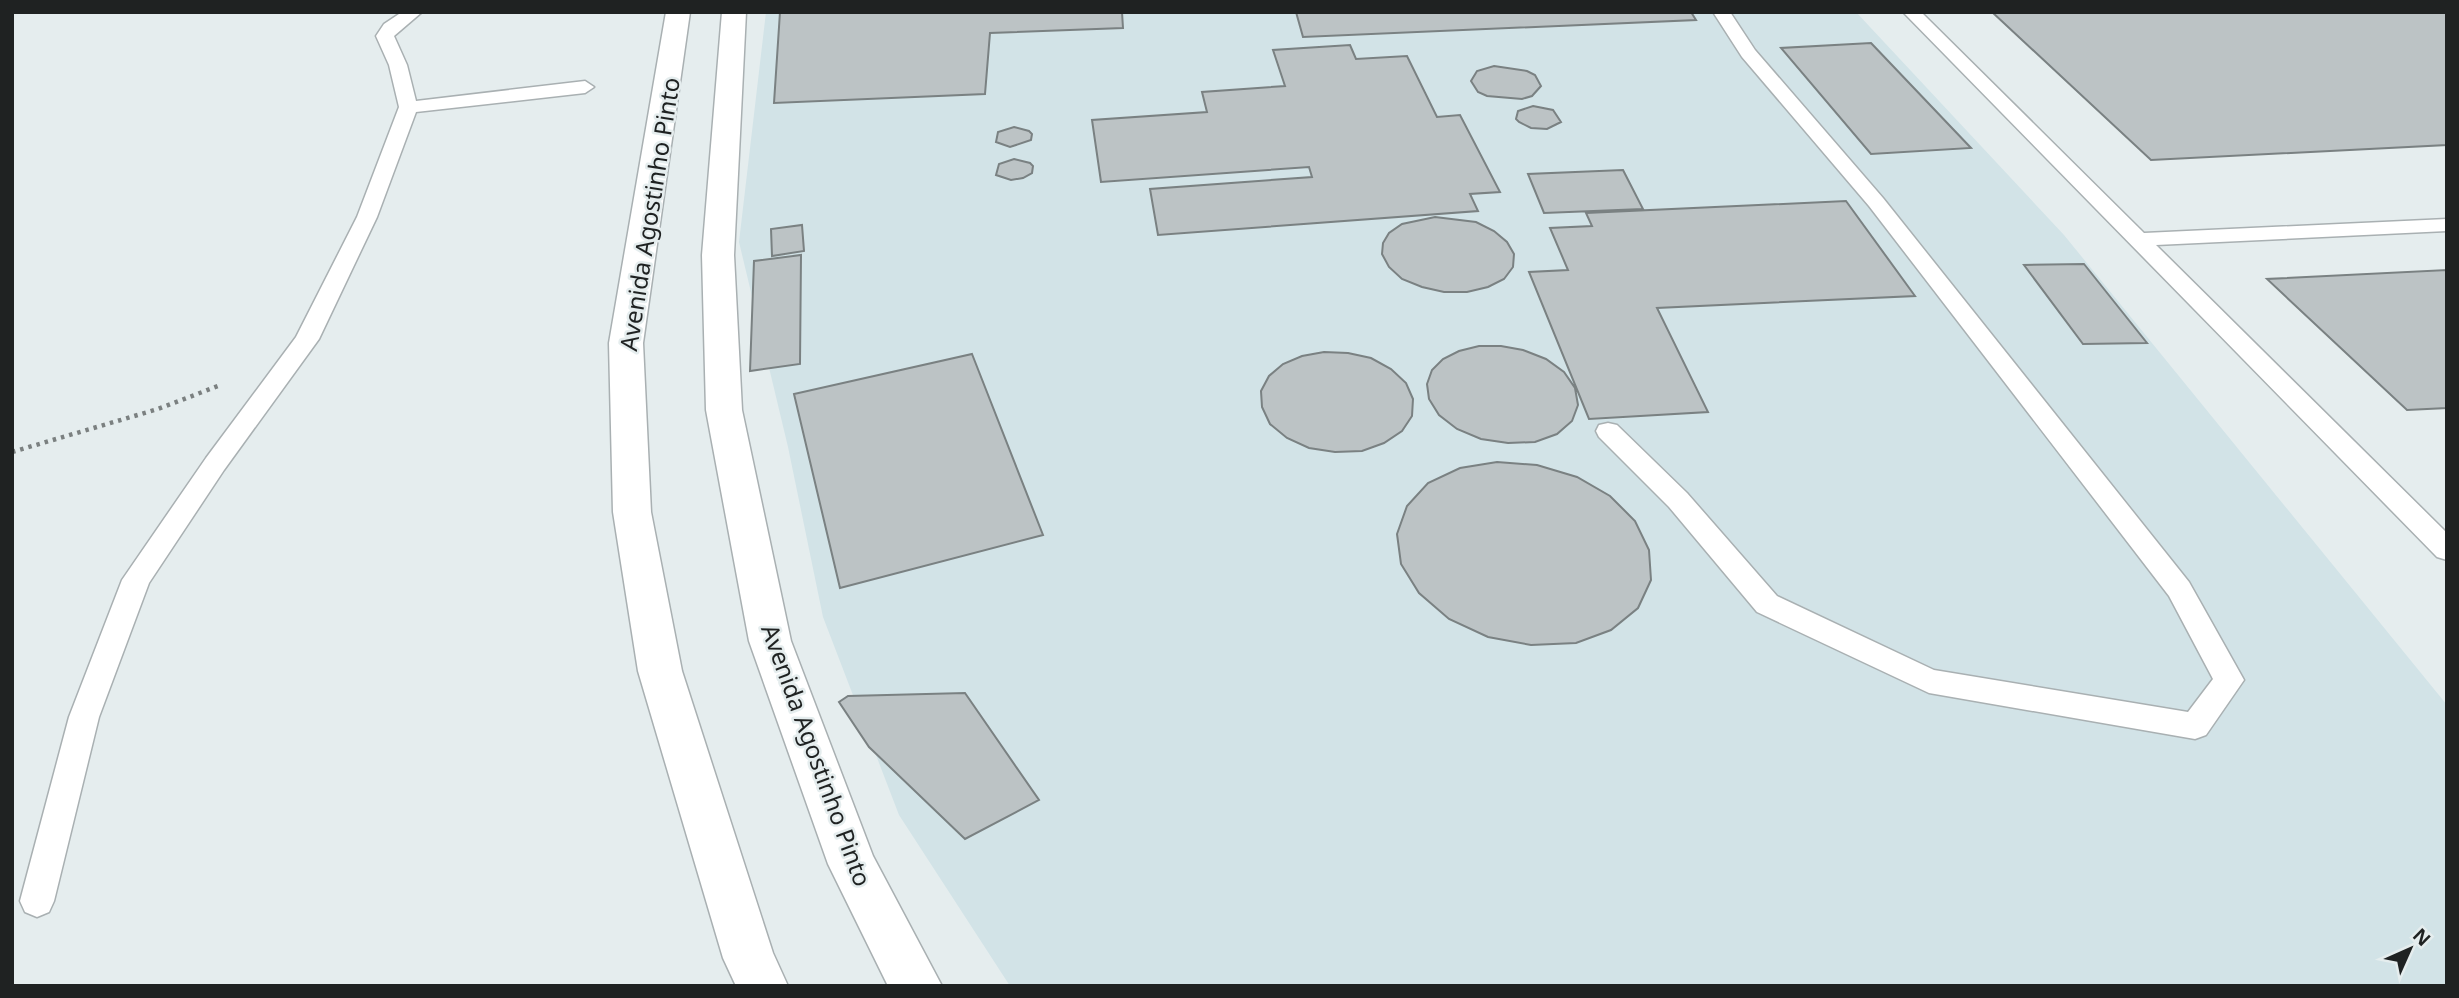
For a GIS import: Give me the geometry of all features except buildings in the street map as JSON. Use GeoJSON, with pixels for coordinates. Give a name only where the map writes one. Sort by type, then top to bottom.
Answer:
{"type":"FeatureCollection","features":[{"type":"Feature","properties":{"kind":"main road","name":"Avenida Agostinho Pinto"},"geometry":{"type":"LineString","coordinates":[[678,12],[626,343],[632,512],[660,671],[749,958],[762,986]]}},
{"type":"Feature","properties":{"kind":"main road","name":"Avenida Agostinho Pinto"},"geometry":{"type":"LineString","coordinates":[[734,12],[718,255],[724,410],[770,641],[852,864],[916,986]]}},
{"type":"Feature","properties":{"kind":"lane"},"geometry":{"type":"LineString","coordinates":[[37,901],[84,717],[136,580],[215,464],[307,339],[367,216],[408,107],[398,65],[385,36],[390,28],[414,12]]}},
{"type":"Feature","properties":{"kind":"lane"},"geometry":{"type":"LineString","coordinates":[[1608,431],[1678,500],[1767,604],[1929,681],[2195,726],[2229,680],[2179,589],[1876,202],[1748,53],[1721,12]]}},
{"type":"Feature","properties":{"kind":"lane"},"geometry":{"type":"LineString","coordinates":[[1911,12],[2136,240],[2435,526],[2447,550]]}},
{"type":"Feature","properties":{"kind":"lane"},"geometry":{"type":"LineString","coordinates":[[408,107],[585,87]]}},
{"type":"Feature","properties":{"kind":"lane"},"geometry":{"type":"LineString","coordinates":[[2136,240],[2447,225]]}},
{"type":"Feature","properties":{"kind":"path"},"geometry":{"type":"LineString","coordinates":[[12,452],[158,409],[225,383]]}},
{"type":"Feature","properties":{"kind":"shaded area"},"geometry":{"type":"Polygon","coordinates":[[[766,12],[1856,12],[2064,235],[2447,705],[2447,986],[1010,986],[899,815],[823,617],[788,447],[739,242],[766,12]]]}}]}
